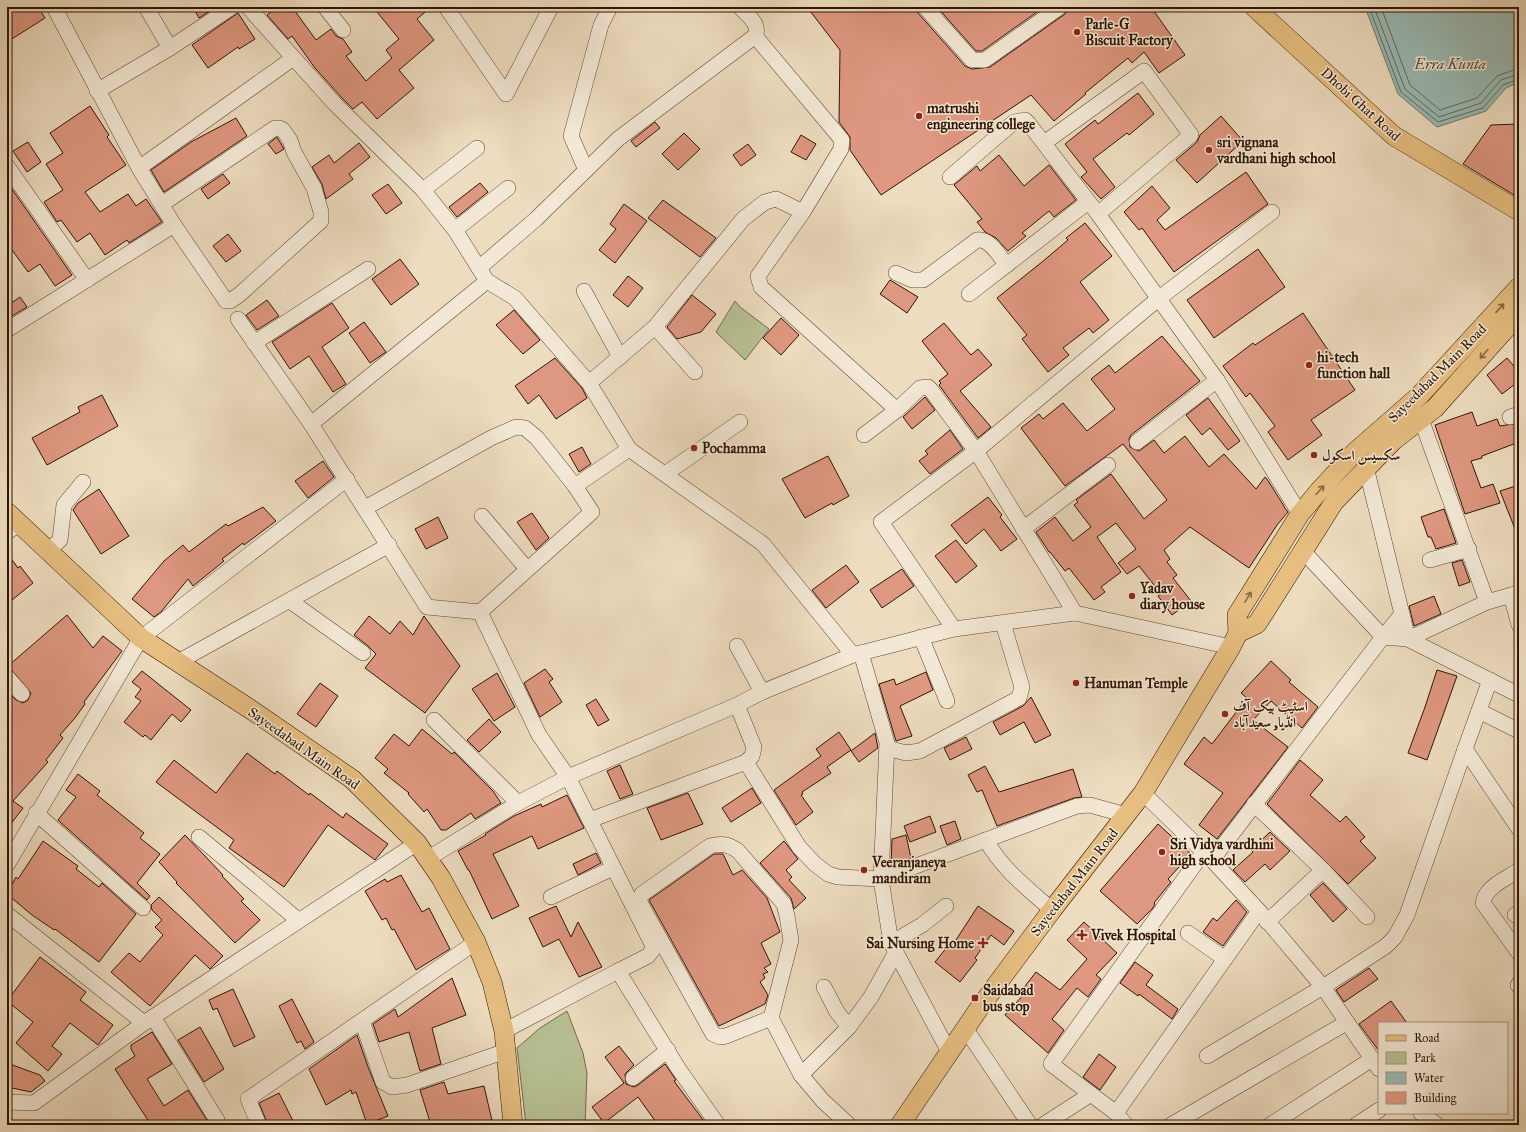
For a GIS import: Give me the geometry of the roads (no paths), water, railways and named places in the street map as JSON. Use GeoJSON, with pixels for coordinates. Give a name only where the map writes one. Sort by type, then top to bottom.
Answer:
{"type":"FeatureCollection","features":[{"type":"Feature","properties":{"kind":"main road","name":"Dhobi Ghat Road"},"geometry":{"type":"LineString","coordinates":[[1254,7],[1394,136],[1519,211]]}},
{"type":"Feature","properties":{"kind":"main road","name":"Sayeedabad Main Road"},"geometry":{"type":"LineString","coordinates":[[1235,640],[1237,615],[1300,514],[1354,452],[1408,405],[1519,287]]}},
{"type":"Feature","properties":{"kind":"main road","name":"Sayeedabad Main Road"},"geometry":{"type":"LineString","coordinates":[[900,1125],[965,1028],[1052,910],[1143,793],[1235,640],[1257,624],[1302,550],[1334,502],[1366,467],[1393,441],[1435,408],[1519,314]]}},
{"type":"Feature","properties":{"kind":"main road","name":"Sayeedabad Main Road"},"geometry":{"type":"LineString","coordinates":[[11,523],[48,551],[141,638],[250,709],[352,779],[423,850],[476,942],[492,982],[504,1031],[513,1125]]}},
{"type":"Feature","properties":{"kind":"street"},"geometry":{"type":"LineString","coordinates":[[54,7],[138,168],[174,225],[226,301],[230,301],[315,228],[321,221],[321,212],[314,188],[294,152],[290,140],[283,130],[278,128],[275,128],[162,204]]}},
{"type":"Feature","properties":{"kind":"street"},"geometry":{"type":"LineString","coordinates":[[146,7],[170,48]]}},
{"type":"Feature","properties":{"kind":"street"},"geometry":{"type":"LineString","coordinates":[[97,90],[170,48],[232,7]]}},
{"type":"Feature","properties":{"kind":"street"},"geometry":{"type":"LineString","coordinates":[[248,7],[292,59],[335,104],[423,190],[455,230],[487,281],[515,298],[589,383],[629,449],[763,544],[857,654],[887,743],[881,879],[893,949],[949,1052]]}},
{"type":"Feature","properties":{"kind":"street"},"geometry":{"type":"LineString","coordinates":[[325,7],[343,30]]}},
{"type":"Feature","properties":{"kind":"street"},"geometry":{"type":"LineString","coordinates":[[446,7],[506,94],[549,8]]}},
{"type":"Feature","properties":{"kind":"street"},"geometry":{"type":"LineString","coordinates":[[586,170],[571,136],[601,25],[610,7]]}},
{"type":"Feature","properties":{"kind":"street"},"geometry":{"type":"LineString","coordinates":[[479,268],[536,218],[618,139],[755,36],[757,26],[740,7]]}},
{"type":"Feature","properties":{"kind":"street"},"geometry":{"type":"LineString","coordinates":[[925,7],[972,60],[985,60],[1060,7]]}},
{"type":"Feature","properties":{"kind":"street"},"geometry":{"type":"LineString","coordinates":[[755,36],[842,140],[841,149],[803,212],[758,276],[761,287],[897,410]]}},
{"type":"Feature","properties":{"kind":"street"},"geometry":{"type":"LineString","coordinates":[[138,168],[292,59]]}},
{"type":"Feature","properties":{"kind":"street"},"geometry":{"type":"LineString","coordinates":[[1044,143],[1144,71],[1191,135],[1098,214]]}},
{"type":"Feature","properties":{"kind":"street"},"geometry":{"type":"LineString","coordinates":[[950,177],[1014,122],[1025,120],[1098,214],[1217,380],[1300,514]]}},
{"type":"Feature","properties":{"kind":"street"},"geometry":{"type":"LineString","coordinates":[[423,190],[478,148]]}},
{"type":"Feature","properties":{"kind":"street"},"geometry":{"type":"LineString","coordinates":[[7,166],[87,280]]}},
{"type":"Feature","properties":{"kind":"street"},"geometry":{"type":"LineString","coordinates":[[455,230],[508,188]]}},
{"type":"Feature","properties":{"kind":"street"},"geometry":{"type":"LineString","coordinates":[[589,383],[655,327],[743,219],[771,199],[784,202],[803,212]]}},
{"type":"Feature","properties":{"kind":"street"},"geometry":{"type":"LineString","coordinates":[[969,294],[1088,202]]}},
{"type":"Feature","properties":{"kind":"street"},"geometry":{"type":"LineString","coordinates":[[954,629],[881,522],[976,451],[1158,299],[1272,212]]}},
{"type":"Feature","properties":{"kind":"street"},"geometry":{"type":"LineString","coordinates":[[7,330],[174,225]]}},
{"type":"Feature","properties":{"kind":"street"},"geometry":{"type":"LineString","coordinates":[[896,273],[912,280],[923,280],[980,239],[987,242],[1007,265]]}},
{"type":"Feature","properties":{"kind":"street"},"geometry":{"type":"LineString","coordinates":[[254,343],[368,269]]}},
{"type":"Feature","properties":{"kind":"street"},"geometry":{"type":"LineString","coordinates":[[311,424],[487,281]]}},
{"type":"Feature","properties":{"kind":"street"},"geometry":{"type":"LineString","coordinates":[[584,291],[620,357]]}},
{"type":"Feature","properties":{"kind":"street"},"geometry":{"type":"LineString","coordinates":[[238,319],[311,424],[427,607],[480,612],[592,512],[575,486],[537,438],[525,428],[516,427],[491,438],[365,508]]}},
{"type":"Feature","properties":{"kind":"street"},"geometry":{"type":"LineString","coordinates":[[655,327],[695,372]]}},
{"type":"Feature","properties":{"kind":"street"},"geometry":{"type":"LineString","coordinates":[[1137,442],[1217,380]]}},
{"type":"Feature","properties":{"kind":"street"},"geometry":{"type":"LineString","coordinates":[[864,435],[897,410],[920,388],[928,388],[976,451],[1075,612]]}},
{"type":"Feature","properties":{"kind":"street"},"geometry":{"type":"LineString","coordinates":[[1408,405],[1421,419],[1487,602]]}},
{"type":"Feature","properties":{"kind":"street"},"geometry":{"type":"LineString","coordinates":[[666,474],[740,422]]}},
{"type":"Feature","properties":{"kind":"street"},"geometry":{"type":"LineString","coordinates":[[575,486],[629,449]]}},
{"type":"Feature","properties":{"kind":"street"},"geometry":{"type":"LineString","coordinates":[[1023,529],[1108,465]]}},
{"type":"Feature","properties":{"kind":"street"},"geometry":{"type":"LineString","coordinates":[[1366,467],[1408,638]]}},
{"type":"Feature","properties":{"kind":"street"},"geometry":{"type":"LineString","coordinates":[[7,865],[141,638],[347,479]]}},
{"type":"Feature","properties":{"kind":"street"},"geometry":{"type":"LineString","coordinates":[[48,551],[60,540],[64,505],[83,482]]}},
{"type":"Feature","properties":{"kind":"street"},"geometry":{"type":"LineString","coordinates":[[482,516],[527,569]]}},
{"type":"Feature","properties":{"kind":"street"},"geometry":{"type":"LineString","coordinates":[[178,662],[389,545]]}},
{"type":"Feature","properties":{"kind":"street"},"geometry":{"type":"LineString","coordinates":[[1430,560],[1469,549]]}},
{"type":"Feature","properties":{"kind":"street"},"geometry":{"type":"LineString","coordinates":[[1302,550],[1383,637],[1408,638],[1519,695]]}},
{"type":"Feature","properties":{"kind":"street"},"geometry":{"type":"LineString","coordinates":[[1408,638],[1487,602],[1515,594],[1519,625]]}},
{"type":"Feature","properties":{"kind":"street"},"geometry":{"type":"LineString","coordinates":[[290,601],[363,653]]}},
{"type":"Feature","properties":{"kind":"street"},"geometry":{"type":"LineString","coordinates":[[480,612],[539,735],[568,777],[613,868],[658,946],[713,1034],[720,1037],[726,1036],[771,1018]]}},
{"type":"Feature","properties":{"kind":"street"},"geometry":{"type":"LineString","coordinates":[[7,1102],[34,1103],[148,1020],[298,920],[423,850],[568,777],[762,692],[857,654],[954,629],[1075,612],[1235,640]]}},
{"type":"Feature","properties":{"kind":"street"},"geometry":{"type":"LineString","coordinates":[[1126,1125],[1116,1113],[1051,1064],[1207,856],[1254,804],[1402,614]]}},
{"type":"Feature","properties":{"kind":"street"},"geometry":{"type":"LineString","coordinates":[[887,748],[906,753],[920,751],[1019,698],[1022,687],[1002,623]]}},
{"type":"Feature","properties":{"kind":"street"},"geometry":{"type":"LineString","coordinates":[[921,637],[947,701]]}},
{"type":"Feature","properties":{"kind":"street"},"geometry":{"type":"LineString","coordinates":[[737,646],[762,692]]}},
{"type":"Feature","properties":{"kind":"street"},"geometry":{"type":"LineString","coordinates":[[7,678],[22,694]]}},
{"type":"Feature","properties":{"kind":"street"},"geometry":{"type":"LineString","coordinates":[[1207,1056],[1323,987],[1386,946],[1395,938],[1407,915],[1464,749],[1490,680]]}},
{"type":"Feature","properties":{"kind":"street"},"geometry":{"type":"LineString","coordinates":[[590,820],[746,762],[752,756],[754,747],[737,704]]}},
{"type":"Feature","properties":{"kind":"street"},"geometry":{"type":"LineString","coordinates":[[1479,711],[1519,731]]}},
{"type":"Feature","properties":{"kind":"street"},"geometry":{"type":"LineString","coordinates":[[434,720],[518,803]]}},
{"type":"Feature","properties":{"kind":"street"},"geometry":{"type":"LineString","coordinates":[[1464,749],[1519,829]]}},
{"type":"Feature","properties":{"kind":"street"},"geometry":{"type":"LineString","coordinates":[[746,762],[799,847],[815,864],[828,874],[838,877],[881,879],[1077,806],[1090,805],[1126,815]]}},
{"type":"Feature","properties":{"kind":"street"},"geometry":{"type":"LineString","coordinates":[[1143,793],[1207,856],[1263,917],[1323,987],[1375,1064],[1270,1125]]}},
{"type":"Feature","properties":{"kind":"street"},"geometry":{"type":"LineString","coordinates":[[1254,804],[1323,870],[1366,917]]}},
{"type":"Feature","properties":{"kind":"street"},"geometry":{"type":"LineString","coordinates":[[36,814],[143,908]]}},
{"type":"Feature","properties":{"kind":"street"},"geometry":{"type":"LineString","coordinates":[[199,837],[298,920]]}},
{"type":"Feature","properties":{"kind":"street"},"geometry":{"type":"LineString","coordinates":[[986,840],[1004,867],[1052,910]]}},
{"type":"Feature","properties":{"kind":"street"},"geometry":{"type":"LineString","coordinates":[[658,946],[639,901],[640,897],[710,846],[721,843],[738,851],[784,904],[787,916],[791,940],[771,1018],[801,1075],[823,1101],[849,1125]]}},
{"type":"Feature","properties":{"kind":"street"},"geometry":{"type":"LineString","coordinates":[[551,897],[613,868]]}},
{"type":"Feature","properties":{"kind":"street"},"geometry":{"type":"LineString","coordinates":[[1116,1113],[1225,959],[1263,917],[1323,870]]}},
{"type":"Feature","properties":{"kind":"street"},"geometry":{"type":"LineString","coordinates":[[1519,870],[1490,889],[1484,896],[1483,904],[1519,953]]}},
{"type":"Feature","properties":{"kind":"street"},"geometry":{"type":"LineString","coordinates":[[801,1075],[849,1027],[871,997],[893,949],[946,906]]}},
{"type":"Feature","properties":{"kind":"street"},"geometry":{"type":"LineString","coordinates":[[7,914],[148,1020],[217,1120]]}},
{"type":"Feature","properties":{"kind":"street"},"geometry":{"type":"LineString","coordinates":[[1188,933],[1225,959]]}},
{"type":"Feature","properties":{"kind":"street"},"geometry":{"type":"LineString","coordinates":[[259,1125],[248,1099],[476,942]]}},
{"type":"Feature","properties":{"kind":"street"},"geometry":{"type":"LineString","coordinates":[[504,1031],[648,956],[658,946]]}},
{"type":"Feature","properties":{"kind":"street"},"geometry":{"type":"LineString","coordinates":[[618,971],[718,1125]]}},
{"type":"Feature","properties":{"kind":"street"},"geometry":{"type":"LineString","coordinates":[[824,987],[837,1012],[849,1027]]}},
{"type":"Feature","properties":{"kind":"street"},"geometry":{"type":"LineString","coordinates":[[362,1021],[383,1082],[392,1087],[407,1085],[506,1051]]}},
{"type":"Feature","properties":{"kind":"street"},"geometry":{"type":"LineString","coordinates":[[1171,1125],[1346,1023]]}},
{"type":"Feature","properties":{"kind":"street"},"geometry":{"type":"LineString","coordinates":[[965,1028],[1030,1125]]}},
{"type":"Feature","properties":{"kind":"street"},"geometry":{"type":"LineString","coordinates":[[634,1078],[668,1050]]}},
{"type":"Feature","properties":{"kind":"street"},"geometry":{"type":"LineString","coordinates":[[1043,1125],[1091,1094]]}},
{"type":"Feature","properties":{"kind":"street"},"geometry":{"type":"LineString","coordinates":[[1356,1125],[1378,1111]]}},
{"type":"Feature","properties":{"kind":"street"},"geometry":{"type":"LineString","coordinates":[[1422,1114],[1434,1124]]}},
{"type":"Feature","properties":{"kind":"water","name":"Erra Kunta"},"geometry":{"type":"Polygon","coordinates":[[[1365,7],[1519,7],[1519,82],[1506,88],[1486,111],[1437,127],[1398,94],[1365,7]]]}},
{"type":"Feature","properties":{"kind":"place","name":"Parle-G Biscuit Factory"},"geometry":{"type":"Point","coordinates":[1077,32]}},
{"type":"Feature","properties":{"kind":"place","name":"matrushi engineering college"},"geometry":{"type":"Point","coordinates":[919,116]}},
{"type":"Feature","properties":{"kind":"place","name":"sri vignana vardhani high school"},"geometry":{"type":"Point","coordinates":[1209,150]}},
{"type":"Feature","properties":{"kind":"place","name":"hi-tech function hall"},"geometry":{"type":"Point","coordinates":[1309,365]}},
{"type":"Feature","properties":{"kind":"place","name":"Pochamma"},"geometry":{"type":"Point","coordinates":[694,448]}},
{"type":"Feature","properties":{"kind":"place","name":"سکسیس اسکول"},"geometry":{"type":"Point","coordinates":[1314,455]}},
{"type":"Feature","properties":{"kind":"place","name":"Yadav diary house"},"geometry":{"type":"Point","coordinates":[1132,596]}},
{"type":"Feature","properties":{"kind":"place","name":"Hanuman Temple"},"geometry":{"type":"Point","coordinates":[1076,683]}},
{"type":"Feature","properties":{"kind":"place","name":"اسٹیٹ بیک آف انڈیا, سعیدآباد"},"geometry":{"type":"Point","coordinates":[1225,714]}},
{"type":"Feature","properties":{"kind":"place","name":"Sri Vidya vardhini high school"},"geometry":{"type":"Point","coordinates":[1162,852]}},
{"type":"Feature","properties":{"kind":"place","name":"Veeranjaneya mandiram"},"geometry":{"type":"Point","coordinates":[864,870]}},
{"type":"Feature","properties":{"kind":"place","name":"Vivek Hospital"},"geometry":{"type":"Point","coordinates":[1082,935]}},
{"type":"Feature","properties":{"kind":"place","name":"Sai Nursing Home"},"geometry":{"type":"Point","coordinates":[983,943]}},
{"type":"Feature","properties":{"kind":"place","name":"Saidabad bus stop"},"geometry":{"type":"Point","coordinates":[975,998]}}]}
